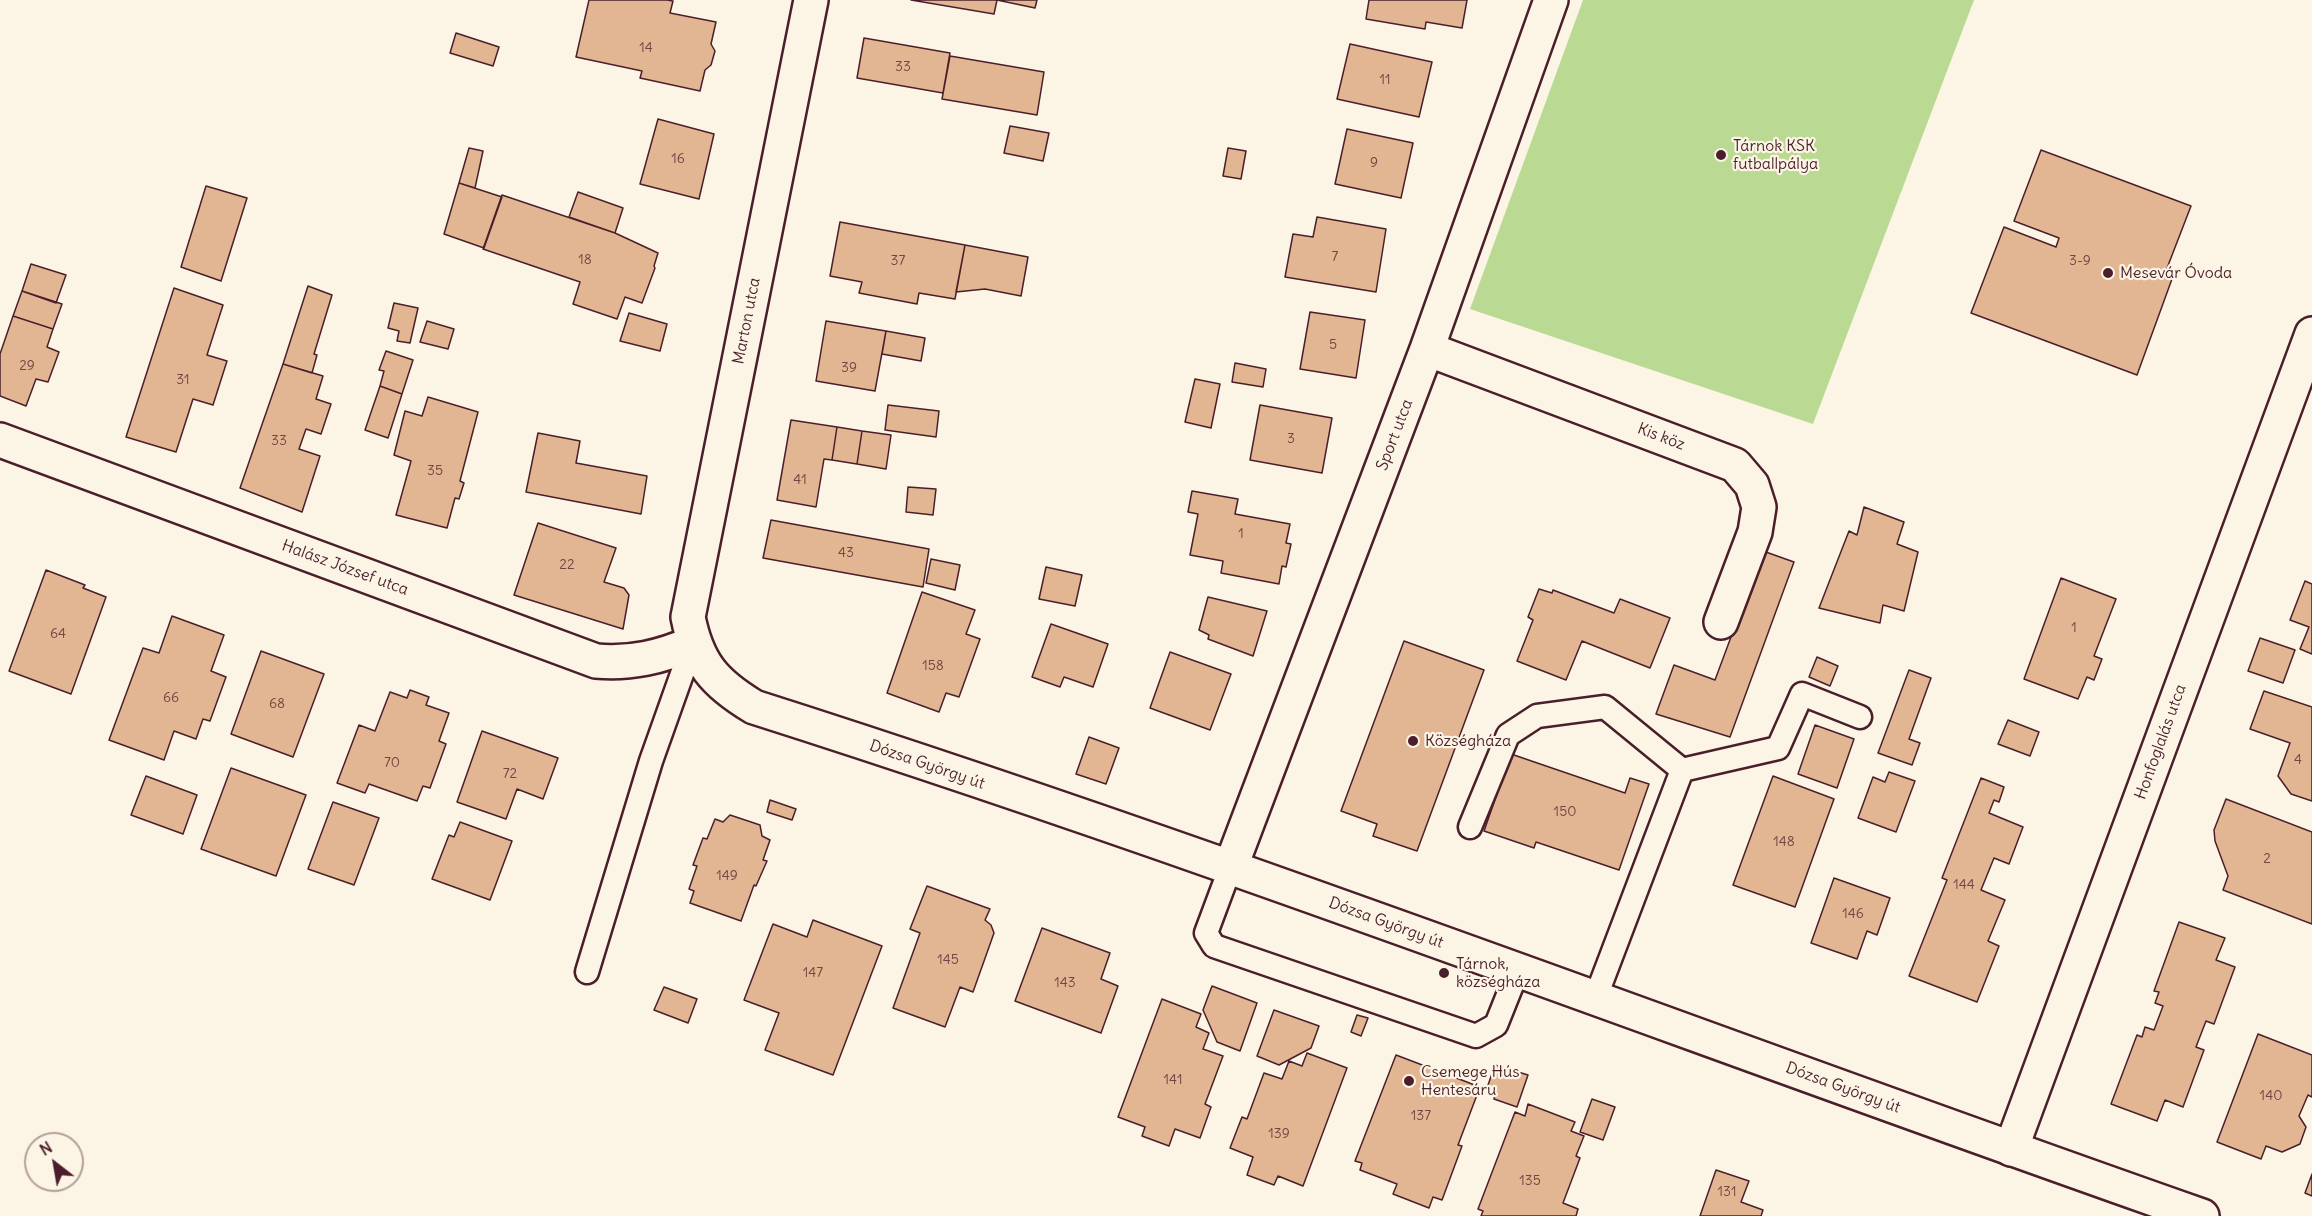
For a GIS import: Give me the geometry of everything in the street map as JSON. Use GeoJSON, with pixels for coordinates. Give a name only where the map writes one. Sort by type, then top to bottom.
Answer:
{"type":"FeatureCollection","features":[{"type":"Feature","properties":{"kind":"street","name":"Marton utca"},"geometry":{"type":"LineString","coordinates":[[693,643],[688,617],[811,0]]}},
{"type":"Feature","properties":{"kind":"street","name":"Sport utca"},"geometry":{"type":"LineString","coordinates":[[1231,867],[1427,349],[1551,0]]}},
{"type":"Feature","properties":{"kind":"street","name":"Honfoglalás utca"},"geometry":{"type":"LineString","coordinates":[[2011,1149],[2312,334]]}},
{"type":"Feature","properties":{"kind":"street","name":"Kis köz"},"geometry":{"type":"LineString","coordinates":[[1427,349],[1735,465],[1752,485],[1759,507],[1755,532],[1721,622]]}},
{"type":"Feature","properties":{"kind":"street","name":"Halász József utca"},"geometry":{"type":"LineString","coordinates":[[0,440],[596,661],[618,663],[646,660],[693,643]]}},
{"type":"Feature","properties":{"kind":"street","name":"Dózsa György út"},"geometry":{"type":"LineString","coordinates":[[693,643],[709,671],[722,685],[729,692],[754,707],[1231,867],[2202,1216]]}},
{"type":"Feature","properties":{"kind":"lane"},"geometry":{"type":"LineString","coordinates":[[587,972],[651,761],[693,643]]}},
{"type":"Feature","properties":{"kind":"lane"},"geometry":{"type":"LineString","coordinates":[[1682,770],[1778,748],[1802,694],[1860,717]]}},
{"type":"Feature","properties":{"kind":"lane"},"geometry":{"type":"LineString","coordinates":[[1470,827],[1508,735],[1537,716],[1605,707],[1682,770]]}},
{"type":"Feature","properties":{"kind":"lane"},"geometry":{"type":"LineString","coordinates":[[1595,999],[1682,770]]}},
{"type":"Feature","properties":{"kind":"lane"},"geometry":{"type":"LineString","coordinates":[[1231,867],[1206,933],[1214,946],[1476,1036],[1496,1025],[1518,970]]}},
{"type":"Feature","properties":{"kind":"green space","name":"Tárnok KSK futballpálya"},"geometry":{"type":"Polygon","coordinates":[[[1583,0],[1974,0],[1813,424],[1470,309],[1583,0]]]}},
{"type":"Feature","properties":{"kind":"building"},"geometry":{"type":"Polygon","coordinates":[[[589,0],[673,1],[670,13],[716,22],[711,44],[715,51],[711,65],[705,70],[700,91],[640,78],[642,71],[576,57],[589,0]]]}},
{"type":"Feature","properties":{"kind":"building"},"geometry":{"type":"Polygon","coordinates":[[[911,0],[997,0],[994,14],[911,0]]]}},
{"type":"Feature","properties":{"kind":"building"},"geometry":{"type":"Polygon","coordinates":[[[997,0],[1037,0],[1035,8],[997,0]]]}},
{"type":"Feature","properties":{"kind":"building"},"geometry":{"type":"Polygon","coordinates":[[[1369,0],[1467,0],[1462,28],[1426,22],[1425,29],[1366,19],[1369,0]]]}},
{"type":"Feature","properties":{"kind":"building"},"geometry":{"type":"Polygon","coordinates":[[[456,33],[499,47],[493,66],[450,53],[456,33]]]}},
{"type":"Feature","properties":{"kind":"building"},"geometry":{"type":"Polygon","coordinates":[[[864,38],[950,53],[943,93],[857,78],[864,38]]]}},
{"type":"Feature","properties":{"kind":"building"},"geometry":{"type":"Polygon","coordinates":[[[1350,44],[1432,62],[1419,117],[1337,99],[1350,44]]]}},
{"type":"Feature","properties":{"kind":"building"},"geometry":{"type":"Polygon","coordinates":[[[950,56],[1044,72],[1037,115],[942,99],[950,56]]]}},
{"type":"Feature","properties":{"kind":"building"},"geometry":{"type":"Polygon","coordinates":[[[658,119],[714,134],[699,199],[640,184],[658,119]]]}},
{"type":"Feature","properties":{"kind":"building"},"geometry":{"type":"Polygon","coordinates":[[[1010,126],[1049,133],[1043,161],[1004,153],[1010,126]]]}},
{"type":"Feature","properties":{"kind":"building"},"geometry":{"type":"Polygon","coordinates":[[[1347,129],[1413,143],[1401,198],[1335,184],[1347,129]]]}},
{"type":"Feature","properties":{"kind":"building"},"geometry":{"type":"Polygon","coordinates":[[[469,148],[483,151],[475,188],[459,183],[469,148]]]}},
{"type":"Feature","properties":{"kind":"building"},"geometry":{"type":"Polygon","coordinates":[[[1228,148],[1246,151],[1241,179],[1223,176],[1228,148]]]}},
{"type":"Feature","properties":{"kind":"building"},"geometry":{"type":"Polygon","coordinates":[[[2041,150],[2191,206],[2164,276],[2172,279],[2137,375],[1971,313],[2004,227],[2056,247],[2059,238],[2014,221],[2041,150]]]}},
{"type":"Feature","properties":{"kind":"building"},"geometry":{"type":"Polygon","coordinates":[[[459,183],[502,197],[484,248],[444,234],[459,183]]]}},
{"type":"Feature","properties":{"kind":"building"},"geometry":{"type":"Polygon","coordinates":[[[206,186],[247,198],[221,281],[181,267],[206,186]]]}},
{"type":"Feature","properties":{"kind":"building"},"geometry":{"type":"Polygon","coordinates":[[[578,192],[623,208],[615,233],[569,217],[578,192]]]}},
{"type":"Feature","properties":{"kind":"building"},"geometry":{"type":"Polygon","coordinates":[[[502,195],[615,233],[658,253],[642,303],[625,297],[617,319],[573,304],[580,282],[483,249],[502,195]]]}},
{"type":"Feature","properties":{"kind":"building"},"geometry":{"type":"Polygon","coordinates":[[[1317,217],[1386,229],[1376,292],[1285,277],[1293,234],[1313,237],[1317,217]]]}},
{"type":"Feature","properties":{"kind":"building"},"geometry":{"type":"Polygon","coordinates":[[[840,222],[965,245],[955,299],[919,293],[917,304],[859,293],[862,282],[830,276],[840,222]]]}},
{"type":"Feature","properties":{"kind":"building"},"geometry":{"type":"Polygon","coordinates":[[[965,245],[1028,257],[1021,296],[985,289],[956,292],[965,245]]]}},
{"type":"Feature","properties":{"kind":"building"},"geometry":{"type":"Polygon","coordinates":[[[31,264],[66,275],[56,303],[22,291],[31,264]]]}},
{"type":"Feature","properties":{"kind":"building"},"geometry":{"type":"Polygon","coordinates":[[[308,286],[332,295],[314,354],[317,355],[312,373],[283,364],[308,286]]]}},
{"type":"Feature","properties":{"kind":"building"},"geometry":{"type":"Polygon","coordinates":[[[174,288],[223,305],[207,355],[227,361],[213,405],[193,399],[176,452],[126,437],[174,288]]]}},
{"type":"Feature","properties":{"kind":"building"},"geometry":{"type":"Polygon","coordinates":[[[22,291],[62,304],[53,329],[13,316],[22,291]]]}},
{"type":"Feature","properties":{"kind":"building"},"geometry":{"type":"Polygon","coordinates":[[[394,303],[418,308],[410,343],[397,341],[399,331],[388,328],[394,303]]]}},
{"type":"Feature","properties":{"kind":"building"},"geometry":{"type":"Polygon","coordinates":[[[1310,312],[1365,320],[1356,378],[1300,369],[1310,312]]]}},
{"type":"Feature","properties":{"kind":"building"},"geometry":{"type":"Polygon","coordinates":[[[629,313],[667,324],[660,351],[620,341],[629,313]]]}},
{"type":"Feature","properties":{"kind":"building"},"geometry":{"type":"Polygon","coordinates":[[[13,316],[53,329],[47,347],[59,352],[48,382],[36,379],[26,406],[0,396],[0,354],[13,316]]]}},
{"type":"Feature","properties":{"kind":"building"},"geometry":{"type":"Polygon","coordinates":[[[427,321],[454,329],[448,349],[420,342],[427,321]]]}},
{"type":"Feature","properties":{"kind":"building"},"geometry":{"type":"Polygon","coordinates":[[[826,321],[886,331],[875,391],[816,381],[826,321]]]}},
{"type":"Feature","properties":{"kind":"building"},"geometry":{"type":"Polygon","coordinates":[[[886,331],[925,338],[921,361],[882,354],[886,331]]]}},
{"type":"Feature","properties":{"kind":"building"},"geometry":{"type":"Polygon","coordinates":[[[386,351],[413,360],[402,394],[380,386],[384,371],[379,370],[386,351]]]}},
{"type":"Feature","properties":{"kind":"building"},"geometry":{"type":"Polygon","coordinates":[[[1235,363],[1266,369],[1263,387],[1232,382],[1235,363]]]}},
{"type":"Feature","properties":{"kind":"building"},"geometry":{"type":"Polygon","coordinates":[[[283,364],[323,376],[316,399],[331,404],[321,434],[306,429],[299,449],[320,456],[302,512],[240,488],[283,364]]]}},
{"type":"Feature","properties":{"kind":"building"},"geometry":{"type":"Polygon","coordinates":[[[1195,379],[1220,384],[1211,428],[1185,422],[1195,379]]]}},
{"type":"Feature","properties":{"kind":"building"},"geometry":{"type":"Polygon","coordinates":[[[380,386],[402,394],[388,438],[365,430],[380,386]]]}},
{"type":"Feature","properties":{"kind":"building"},"geometry":{"type":"Polygon","coordinates":[[[428,397],[478,412],[460,481],[464,483],[459,499],[455,498],[447,528],[396,515],[411,461],[394,455],[405,411],[422,416],[428,397]]]}},
{"type":"Feature","properties":{"kind":"building"},"geometry":{"type":"Polygon","coordinates":[[[888,405],[939,411],[936,437],[885,430],[888,405]]]}},
{"type":"Feature","properties":{"kind":"building"},"geometry":{"type":"Polygon","coordinates":[[[1260,405],[1332,418],[1322,473],[1250,460],[1260,405]]]}},
{"type":"Feature","properties":{"kind":"building"},"geometry":{"type":"Polygon","coordinates":[[[791,420],[837,427],[832,460],[824,459],[816,507],[777,500],[791,420]]]}},
{"type":"Feature","properties":{"kind":"building"},"geometry":{"type":"Polygon","coordinates":[[[837,427],[862,431],[857,464],[832,460],[837,427]]]}},
{"type":"Feature","properties":{"kind":"building"},"geometry":{"type":"Polygon","coordinates":[[[862,431],[891,435],[886,469],[857,464],[862,431]]]}},
{"type":"Feature","properties":{"kind":"building"},"geometry":{"type":"Polygon","coordinates":[[[538,433],[580,441],[576,463],[647,476],[641,514],[526,492],[538,433]]]}},
{"type":"Feature","properties":{"kind":"building"},"geometry":{"type":"Polygon","coordinates":[[[908,487],[936,489],[933,515],[906,512],[908,487]]]}},
{"type":"Feature","properties":{"kind":"building"},"geometry":{"type":"Polygon","coordinates":[[[1192,491],[1238,499],[1235,514],[1290,524],[1286,543],[1291,544],[1286,567],[1282,566],[1279,584],[1221,573],[1223,561],[1190,555],[1198,514],[1188,512],[1192,491]]]}},
{"type":"Feature","properties":{"kind":"building"},"geometry":{"type":"Polygon","coordinates":[[[1864,507],[1904,522],[1897,544],[1918,552],[1904,611],[1883,605],[1880,623],[1819,608],[1849,531],[1857,535],[1864,507]]]}},
{"type":"Feature","properties":{"kind":"building"},"geometry":{"type":"Polygon","coordinates":[[[771,520],[929,549],[923,587],[763,558],[771,520]]]}},
{"type":"Feature","properties":{"kind":"building"},"geometry":{"type":"Polygon","coordinates":[[[538,523],[616,548],[604,582],[624,588],[629,595],[623,629],[514,595],[538,523]]]}},
{"type":"Feature","properties":{"kind":"building"},"geometry":{"type":"Polygon","coordinates":[[[1763,551],[1794,562],[1730,737],[1656,714],[1674,665],[1715,680],[1763,551]]]}},
{"type":"Feature","properties":{"kind":"building"},"geometry":{"type":"Polygon","coordinates":[[[931,559],[960,565],[955,590],[926,583],[931,559]]]}},
{"type":"Feature","properties":{"kind":"building"},"geometry":{"type":"Polygon","coordinates":[[[1046,567],[1082,575],[1075,606],[1039,599],[1046,567]]]}},
{"type":"Feature","properties":{"kind":"building"},"geometry":{"type":"Polygon","coordinates":[[[46,570],[85,585],[83,588],[106,597],[71,694],[9,671],[46,570]]]}},
{"type":"Feature","properties":{"kind":"building"},"geometry":{"type":"Polygon","coordinates":[[[2061,578],[2116,599],[2094,656],[2102,659],[2094,680],[2087,677],[2078,699],[2024,679],[2061,578]]]}},
{"type":"Feature","properties":{"kind":"building"},"geometry":{"type":"Polygon","coordinates":[[[2305,581],[2312,584],[2312,654],[2300,649],[2309,627],[2290,620],[2305,581]]]}},
{"type":"Feature","properties":{"kind":"building"},"geometry":{"type":"Polygon","coordinates":[[[1539,589],[1552,593],[1553,590],[1614,613],[1620,599],[1670,618],[1650,668],[1582,641],[1566,680],[1517,661],[1533,620],[1528,617],[1539,589]]]}},
{"type":"Feature","properties":{"kind":"building"},"geometry":{"type":"Polygon","coordinates":[[[922,592],[975,610],[966,634],[980,639],[959,697],[946,693],[939,712],[887,693],[922,592]]]}},
{"type":"Feature","properties":{"kind":"building"},"geometry":{"type":"Polygon","coordinates":[[[1208,597],[1267,611],[1253,656],[1208,639],[1209,635],[1199,630],[1208,597]]]}},
{"type":"Feature","properties":{"kind":"building"},"geometry":{"type":"Polygon","coordinates":[[[172,616],[224,635],[211,671],[226,677],[210,721],[203,719],[196,739],[174,731],[164,760],[109,740],[143,648],[159,653],[172,616]]]}},
{"type":"Feature","properties":{"kind":"building"},"geometry":{"type":"Polygon","coordinates":[[[1051,624],[1108,644],[1093,687],[1064,677],[1060,687],[1032,677],[1051,624]]]}},
{"type":"Feature","properties":{"kind":"building"},"geometry":{"type":"Polygon","coordinates":[[[2260,638],[2295,650],[2283,683],[2248,671],[2260,638]]]}},
{"type":"Feature","properties":{"kind":"building","name":"Községháza"},"geometry":{"type":"Polygon","coordinates":[[[1404,641],[1484,670],[1417,851],[1373,836],[1377,824],[1341,811],[1404,641]]]}},
{"type":"Feature","properties":{"kind":"building"},"geometry":{"type":"Polygon","coordinates":[[[261,651],[324,674],[293,757],[231,734],[261,651]]]}},
{"type":"Feature","properties":{"kind":"building"},"geometry":{"type":"Polygon","coordinates":[[[1170,652],[1231,674],[1210,730],[1150,708],[1170,652]]]}},
{"type":"Feature","properties":{"kind":"building"},"geometry":{"type":"Polygon","coordinates":[[[1817,657],[1838,666],[1830,686],[1809,677],[1817,657]]]}},
{"type":"Feature","properties":{"kind":"building"},"geometry":{"type":"Polygon","coordinates":[[[1909,670],[1931,678],[1909,739],[1920,743],[1912,765],[1878,753],[1909,670]]]}},
{"type":"Feature","properties":{"kind":"building"},"geometry":{"type":"Polygon","coordinates":[[[410,690],[429,697],[426,705],[449,713],[439,741],[446,744],[430,788],[423,786],[417,801],[369,784],[365,793],[337,783],[359,725],[375,731],[390,692],[407,698],[410,690]]]}},
{"type":"Feature","properties":{"kind":"building"},"geometry":{"type":"Polygon","coordinates":[[[2264,691],[2312,707],[2312,801],[2291,794],[2278,776],[2290,743],[2250,729],[2264,691]]]}},
{"type":"Feature","properties":{"kind":"building"},"geometry":{"type":"Polygon","coordinates":[[[2008,720],[2039,732],[2030,756],[1998,744],[2008,720]]]}},
{"type":"Feature","properties":{"kind":"building"},"geometry":{"type":"Polygon","coordinates":[[[1815,725],[1854,739],[1837,788],[1798,774],[1815,725]]]}},
{"type":"Feature","properties":{"kind":"building"},"geometry":{"type":"Polygon","coordinates":[[[482,731],[558,758],[543,799],[517,789],[506,819],[457,802],[482,731]]]}},
{"type":"Feature","properties":{"kind":"building"},"geometry":{"type":"Polygon","coordinates":[[[1089,737],[1119,748],[1106,784],[1076,774],[1089,737]]]}},
{"type":"Feature","properties":{"kind":"building"},"geometry":{"type":"Polygon","coordinates":[[[1511,754],[1625,793],[1630,778],[1649,784],[1619,870],[1536,842],[1534,848],[1484,831],[1511,754]]]}},
{"type":"Feature","properties":{"kind":"building"},"geometry":{"type":"Polygon","coordinates":[[[231,768],[306,795],[276,876],[201,849],[231,768]]]}},
{"type":"Feature","properties":{"kind":"building"},"geometry":{"type":"Polygon","coordinates":[[[1889,772],[1915,781],[1896,832],[1858,818],[1873,777],[1885,782],[1889,772]]]}},
{"type":"Feature","properties":{"kind":"building"},"geometry":{"type":"Polygon","coordinates":[[[146,776],[197,795],[183,834],[131,815],[146,776]]]}},
{"type":"Feature","properties":{"kind":"building"},"geometry":{"type":"Polygon","coordinates":[[[1773,776],[1834,799],[1795,907],[1733,885],[1773,776]]]}},
{"type":"Feature","properties":{"kind":"building"},"geometry":{"type":"Polygon","coordinates":[[[1981,778],[2004,787],[1999,802],[1994,800],[1989,813],[2023,827],[2009,864],[1994,858],[1981,890],[2005,900],[1988,941],[1999,946],[1977,1002],[1909,976],[1947,880],[1942,878],[1981,778]]]}},
{"type":"Feature","properties":{"kind":"building"},"geometry":{"type":"Polygon","coordinates":[[[2226,799],[2312,832],[2312,924],[2223,890],[2228,876],[2215,841],[2214,830],[2226,799]]]}},
{"type":"Feature","properties":{"kind":"building"},"geometry":{"type":"Polygon","coordinates":[[[770,800],[796,809],[792,820],[767,812],[770,800]]]}},
{"type":"Feature","properties":{"kind":"building"},"geometry":{"type":"Polygon","coordinates":[[[333,802],[379,818],[354,885],[308,869],[333,802]]]}},
{"type":"Feature","properties":{"kind":"building"},"geometry":{"type":"Polygon","coordinates":[[[730,815],[760,825],[762,836],[770,840],[763,860],[767,861],[756,886],[754,885],[741,921],[690,903],[694,891],[689,889],[697,866],[693,865],[703,838],[707,839],[715,819],[723,822],[730,815]]]}},
{"type":"Feature","properties":{"kind":"building"},"geometry":{"type":"Polygon","coordinates":[[[460,822],[512,841],[490,900],[432,879],[449,835],[454,837],[460,822]]]}},
{"type":"Feature","properties":{"kind":"building"},"geometry":{"type":"Polygon","coordinates":[[[1834,878],[1890,898],[1877,935],[1867,931],[1857,959],[1811,943],[1834,878]]]}},
{"type":"Feature","properties":{"kind":"building"},"geometry":{"type":"Polygon","coordinates":[[[927,886],[990,909],[985,920],[991,925],[994,933],[973,992],[960,987],[945,1027],[893,1008],[920,933],[910,929],[927,886]]]}},
{"type":"Feature","properties":{"kind":"building"},"geometry":{"type":"Polygon","coordinates":[[[813,920],[882,946],[833,1075],[765,1050],[779,1013],[744,1000],[773,924],[807,937],[813,920]]]}},
{"type":"Feature","properties":{"kind":"building"},"geometry":{"type":"Polygon","coordinates":[[[2179,922],[2225,938],[2216,960],[2235,967],[2214,1024],[2206,1021],[2196,1047],[2204,1050],[2183,1107],[2165,1100],[2157,1121],[2111,1104],[2137,1035],[2142,1037],[2145,1027],[2154,1030],[2163,1006],[2155,1003],[2159,992],[2154,991],[2179,922]]]}},
{"type":"Feature","properties":{"kind":"building"},"geometry":{"type":"Polygon","coordinates":[[[1042,928],[1110,953],[1101,979],[1118,986],[1101,1033],[1015,1001],[1042,928]]]}},
{"type":"Feature","properties":{"kind":"building"},"geometry":{"type":"Polygon","coordinates":[[[1212,986],[1257,1003],[1240,1051],[1217,1042],[1203,1010],[1212,986]]]}},
{"type":"Feature","properties":{"kind":"building"},"geometry":{"type":"Polygon","coordinates":[[[664,987],[697,999],[688,1023],[654,1010],[664,987]]]}},
{"type":"Feature","properties":{"kind":"building"},"geometry":{"type":"Polygon","coordinates":[[[1162,999],[1201,1014],[1196,1027],[1209,1033],[1203,1049],[1223,1056],[1205,1104],[1211,1107],[1200,1138],[1175,1129],[1169,1146],[1142,1136],[1145,1127],[1118,1117],[1162,999]]]}},
{"type":"Feature","properties":{"kind":"building"},"geometry":{"type":"Polygon","coordinates":[[[1274,1010],[1319,1026],[1311,1048],[1279,1065],[1257,1056],[1274,1010]]]}},
{"type":"Feature","properties":{"kind":"building"},"geometry":{"type":"Polygon","coordinates":[[[1357,1015],[1368,1018],[1361,1036],[1351,1032],[1357,1015]]]}},
{"type":"Feature","properties":{"kind":"building"},"geometry":{"type":"Polygon","coordinates":[[[2258,1034],[2312,1055],[2312,1097],[2308,1095],[2299,1116],[2306,1127],[2300,1144],[2282,1152],[2266,1146],[2261,1159],[2217,1142],[2258,1034]]]}},
{"type":"Feature","properties":{"kind":"building"},"geometry":{"type":"Polygon","coordinates":[[[1307,1053],[1347,1068],[1303,1186],[1278,1176],[1274,1185],[1247,1175],[1253,1157],[1230,1148],[1242,1117],[1247,1119],[1264,1073],[1282,1079],[1289,1061],[1302,1066],[1307,1053]]]}},
{"type":"Feature","properties":{"kind":"building"},"geometry":{"type":"Polygon","coordinates":[[[1396,1055],[1480,1087],[1458,1145],[1462,1146],[1442,1200],[1433,1197],[1429,1208],[1393,1194],[1397,1184],[1360,1170],[1362,1163],[1355,1161],[1396,1055]]]}},
{"type":"Feature","properties":{"kind":"building"},"geometry":{"type":"Polygon","coordinates":[[[1495,1065],[1528,1075],[1517,1107],[1494,1099],[1496,1091],[1487,1088],[1495,1065]]]}},
{"type":"Feature","properties":{"kind":"building"},"geometry":{"type":"Polygon","coordinates":[[[1592,1099],[1615,1107],[1603,1140],[1580,1132],[1592,1099]]]}},
{"type":"Feature","properties":{"kind":"building"},"geometry":{"type":"Polygon","coordinates":[[[1528,1104],[1575,1122],[1571,1131],[1584,1136],[1576,1156],[1580,1158],[1563,1203],[1578,1209],[1576,1216],[1481,1216],[1483,1211],[1478,1209],[1515,1112],[1525,1116],[1528,1104]]]}},
{"type":"Feature","properties":{"kind":"building"},"geometry":{"type":"Polygon","coordinates":[[[1716,1170],[1749,1181],[1741,1202],[1763,1210],[1761,1216],[1700,1216],[1716,1170]]]}},
{"type":"Feature","properties":{"kind":"building"},"geometry":{"type":"Polygon","coordinates":[[[2312,1174],[2312,1196],[2305,1193],[2312,1174]]]}},
{"type":"Feature","properties":{"kind":"place","name":"Tárnok KSK futballpálya"},"geometry":{"type":"Point","coordinates":[1721,155]}},
{"type":"Feature","properties":{"kind":"place","name":"Mesevár Óvoda"},"geometry":{"type":"Point","coordinates":[2108,273]}},
{"type":"Feature","properties":{"kind":"place","name":"Községháza"},"geometry":{"type":"Point","coordinates":[1413,741]}},
{"type":"Feature","properties":{"kind":"place","name":"Tárnok, községháza"},"geometry":{"type":"Point","coordinates":[1444,973]}},
{"type":"Feature","properties":{"kind":"place","name":"Csemege Hús Hentesáru"},"geometry":{"type":"Point","coordinates":[1409,1081]}}]}
